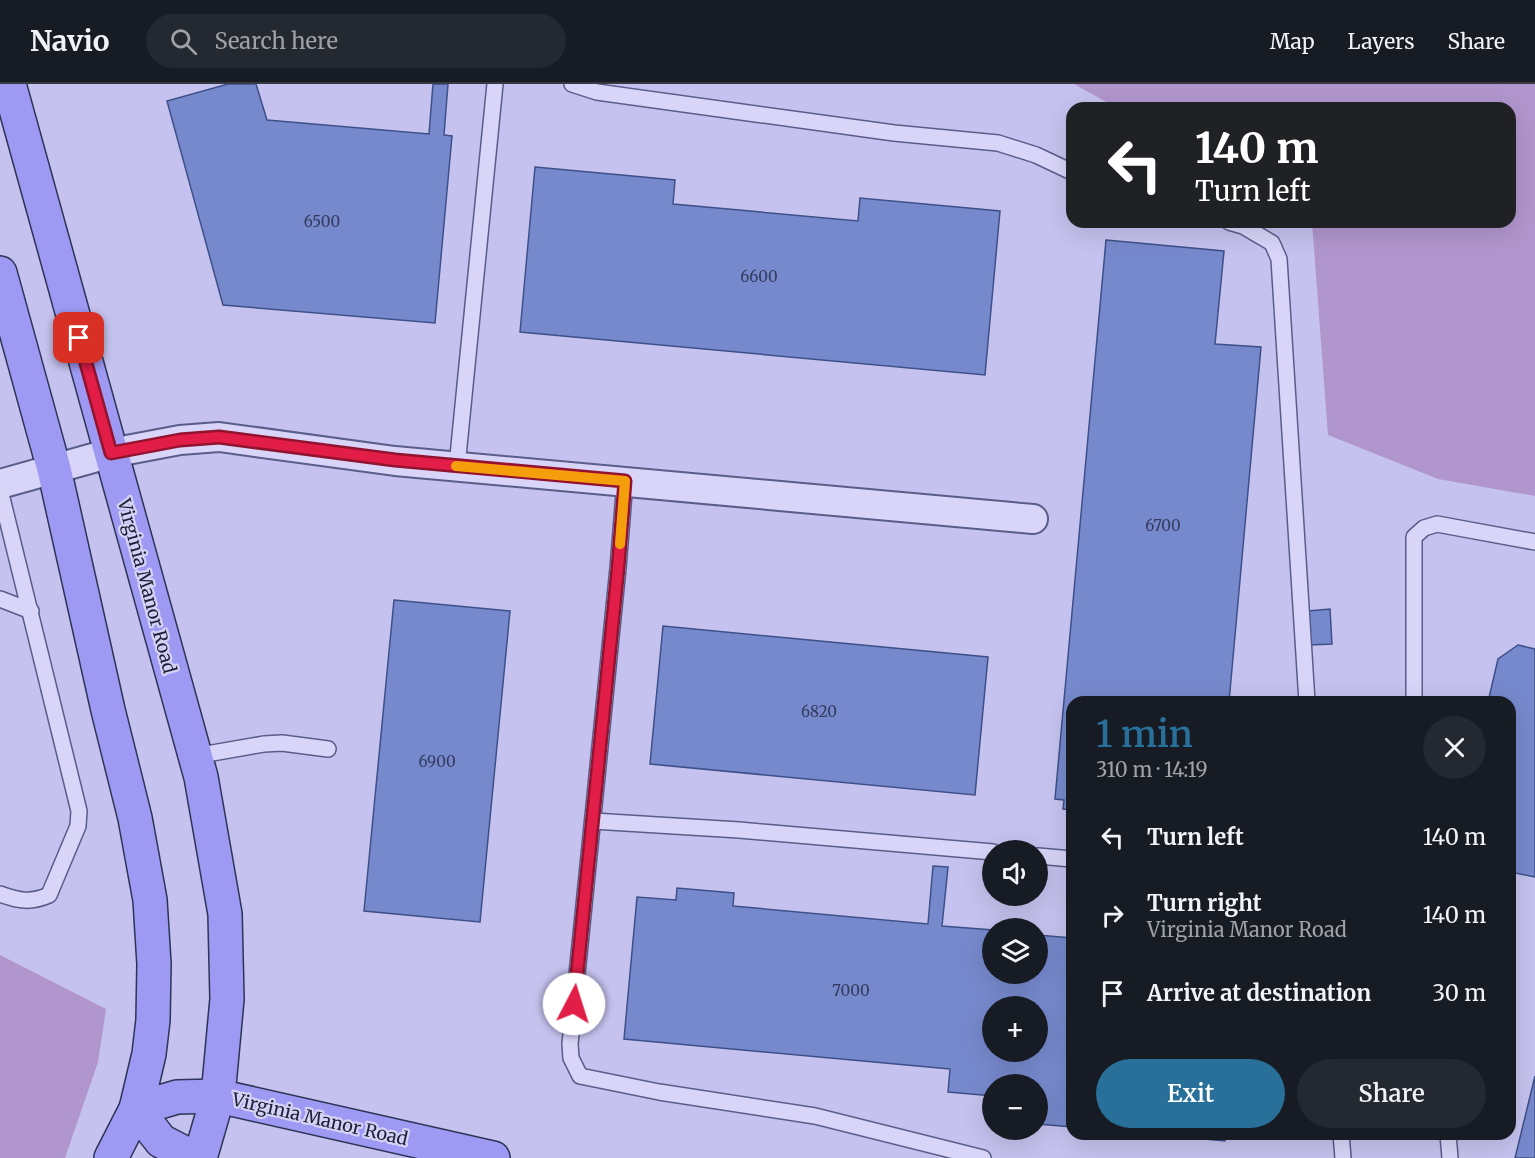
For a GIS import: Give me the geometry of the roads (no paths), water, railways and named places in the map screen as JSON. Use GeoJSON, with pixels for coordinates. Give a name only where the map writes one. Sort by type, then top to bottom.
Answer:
{"type":"FeatureCollection","features":[{"type":"Feature","properties":{"kind":"main road","name":"Virginia Manor Road"},"geometry":{"type":"LineString","coordinates":[[9,84],[195,756],[212,836],[225,914],[226,999],[218,1096]]}},
{"type":"Feature","properties":{"kind":"main road"},"geometry":{"type":"LineString","coordinates":[[0,273],[54,469],[105,699],[135,818],[150,900],[154,964],[153,1020],[149,1054],[136,1109],[111,1158]]}},
{"type":"Feature","properties":{"kind":"main road","name":"Virginia Manor Road"},"geometry":{"type":"LineString","coordinates":[[136,1109],[177,1097],[218,1096],[493,1158]]}},
{"type":"Feature","properties":{"kind":"main road"},"geometry":{"type":"LineString","coordinates":[[201,1158],[218,1096]]}},
{"type":"Feature","properties":{"kind":"main road"},"geometry":{"type":"LineString","coordinates":[[136,1109],[161,1141],[194,1158]]}},
{"type":"Feature","properties":{"kind":"street"},"geometry":{"type":"LineString","coordinates":[[0,484],[111,453],[180,440],[219,437],[395,460],[1033,519]]}},
{"type":"Feature","properties":{"kind":"lane"},"geometry":{"type":"LineString","coordinates":[[457,466],[495,84]]}},
{"type":"Feature","properties":{"kind":"lane"},"geometry":{"type":"LineString","coordinates":[[572,84],[608,93],[894,133],[998,143],[1036,155],[1066,169]]}},
{"type":"Feature","properties":{"kind":"lane"},"geometry":{"type":"LineString","coordinates":[[1247,228],[1272,243],[1279,259],[1307,696]]}},
{"type":"Feature","properties":{"kind":"lane"},"geometry":{"type":"LineString","coordinates":[[625,481],[570,1044],[571,1058],[580,1076],[659,1092],[815,1116],[983,1158]]}},
{"type":"Feature","properties":{"kind":"lane"},"geometry":{"type":"LineString","coordinates":[[0,490],[79,811],[78,826],[50,895],[37,901],[20,901],[0,894]]}},
{"type":"Feature","properties":{"kind":"lane"},"geometry":{"type":"LineString","coordinates":[[1414,696],[1414,537],[1424,528],[1437,524],[1535,542]]}},
{"type":"Feature","properties":{"kind":"lane"},"geometry":{"type":"LineString","coordinates":[[0,599],[31,611]]}},
{"type":"Feature","properties":{"kind":"lane"},"geometry":{"type":"LineString","coordinates":[[195,756],[282,743],[327,749]]}},
{"type":"Feature","properties":{"kind":"lane"},"geometry":{"type":"LineString","coordinates":[[593,821],[739,830],[982,851]]}},
{"type":"Feature","properties":{"kind":"lane"},"geometry":{"type":"LineString","coordinates":[[1048,857],[1066,858]]}},
{"type":"Feature","properties":{"kind":"lane"},"geometry":{"type":"LineString","coordinates":[[1341,1140],[1342,1158]]}},
{"type":"Feature","properties":{"kind":"lane"},"geometry":{"type":"LineString","coordinates":[[1448,1140],[1450,1158]]}}]}
